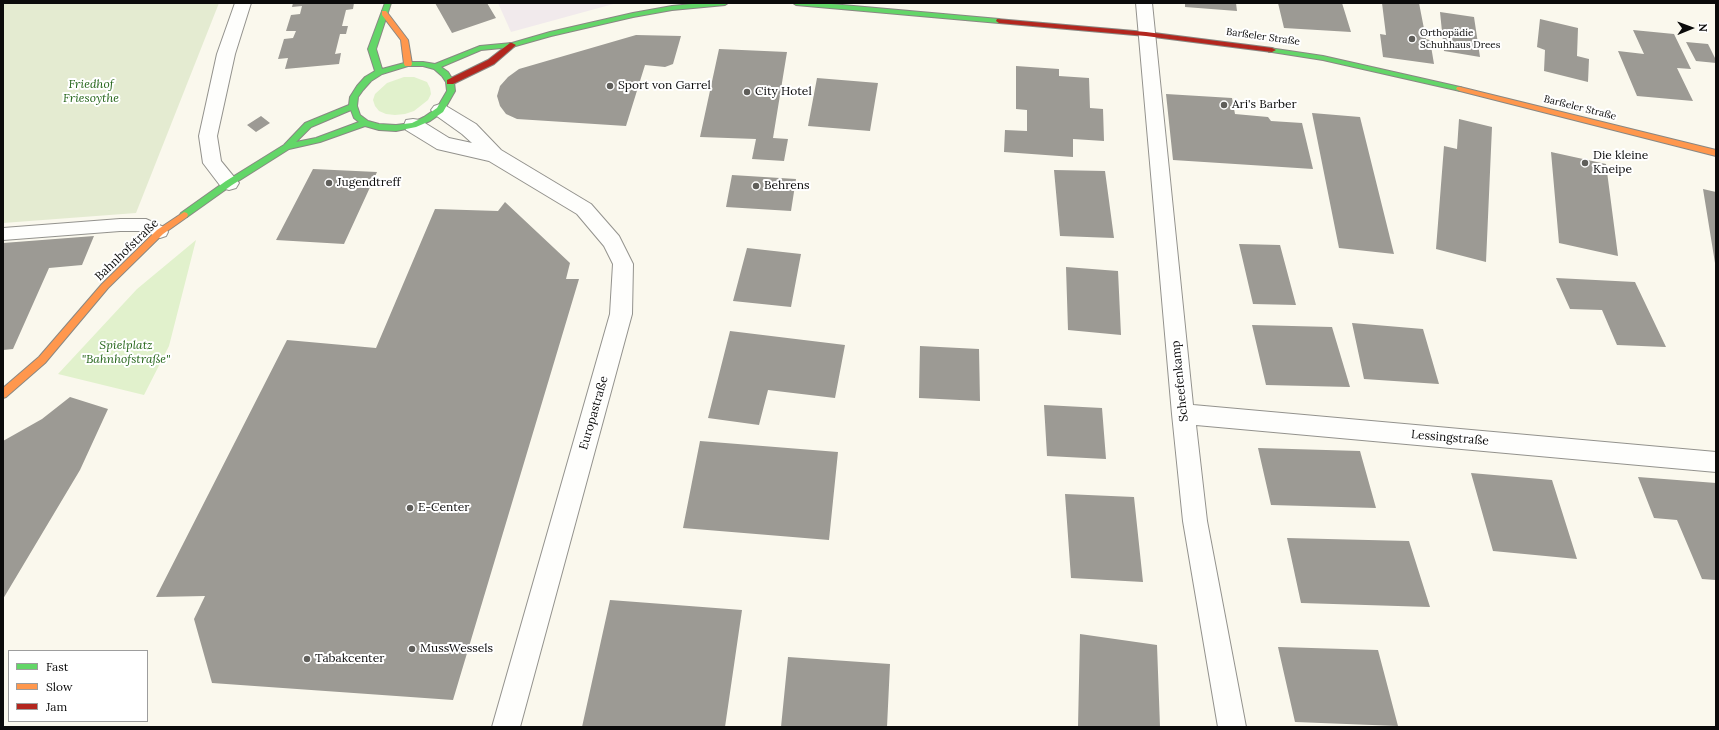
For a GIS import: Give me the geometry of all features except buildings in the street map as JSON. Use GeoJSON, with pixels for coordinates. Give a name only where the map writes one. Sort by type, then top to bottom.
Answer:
{"type":"FeatureCollection","features":[{"type":"Feature","properties":{"kind":"street"},"geometry":{"type":"LineString","coordinates":[[229,183],[212,163],[208,136],[226,54],[243,3]]}},
{"type":"Feature","properties":{"kind":"street"},"geometry":{"type":"LineString","coordinates":[[379,72],[372,49],[388,3]]}},
{"type":"Feature","properties":{"kind":"street"},"geometry":{"type":"LineString","coordinates":[[436,67],[480,48],[512,45],[550,34],[633,15],[672,8],[725,3]]}},
{"type":"Feature","properties":{"kind":"street","name":"Barßeler Straße"},"geometry":{"type":"LineString","coordinates":[[796,3],[1146,34],[1226,43],[1323,58],[1460,88],[1716,153]]}},
{"type":"Feature","properties":{"kind":"street","name":"Scheefenkamp"},"geometry":{"type":"LineString","coordinates":[[1144,3],[1183,414],[1195,521],[1232,727]]}},
{"type":"Feature","properties":{"kind":"street"},"geometry":{"type":"LineString","coordinates":[[384,13],[404,40],[408,64]]}},
{"type":"Feature","properties":{"kind":"street"},"geometry":{"type":"LineString","coordinates":[[450,82],[491,62],[512,45]]}},
{"type":"Feature","properties":{"kind":"street"},"geometry":{"type":"LineString","coordinates":[[408,64],[423,64],[436,67],[445,74],[450,82],[451,91],[440,110],[427,119],[412,125],[396,128],[379,127],[366,123],[357,116],[353,106],[354,97],[368,79],[379,72],[408,64]]}},
{"type":"Feature","properties":{"kind":"street","name":"Bahnhofstraße"},"geometry":{"type":"LineString","coordinates":[[3,394],[42,360],[105,286],[160,232],[229,183],[287,147],[308,125],[353,106]]}},
{"type":"Feature","properties":{"kind":"street","name":"Europastraße"},"geometry":{"type":"LineString","coordinates":[[440,110],[469,129],[494,155],[584,209],[612,241],[623,264],[621,314],[506,727]]}},
{"type":"Feature","properties":{"kind":"street","name":"Bahnhofstraße"},"geometry":{"type":"LineString","coordinates":[[287,147],[317,140],[366,123]]}},
{"type":"Feature","properties":{"kind":"street","name":"Europastraße"},"geometry":{"type":"LineString","coordinates":[[412,125],[444,144],[494,155]]}},
{"type":"Feature","properties":{"kind":"street","name":"Lessingstraße"},"geometry":{"type":"LineString","coordinates":[[1183,414],[1716,462]]}},
{"type":"Feature","properties":{"kind":"lane"},"geometry":{"type":"LineString","coordinates":[[3,234],[120,225],[146,225],[160,232]]}},
{"type":"Feature","properties":{"kind":"shaded area"},"geometry":{"type":"Polygon","coordinates":[[[498,3],[617,3],[511,32],[498,3]]]}},
{"type":"Feature","properties":{"kind":"green space","name":"Friedhof Friesoythe"},"geometry":{"type":"Polygon","coordinates":[[[3,3],[219,3],[136,213],[3,223],[3,3]]]}},
{"type":"Feature","properties":{"kind":"green space"},"geometry":{"type":"Polygon","coordinates":[[[404,77],[414,77],[427,82],[431,94],[428,100],[414,111],[405,114],[386,114],[379,111],[373,100],[375,94],[387,83],[404,77]]]}},
{"type":"Feature","properties":{"kind":"green space","name":"Spielplatz \"Bahnhofstraße\""},"geometry":{"type":"Polygon","coordinates":[[[196,240],[169,346],[144,395],[58,374],[137,289],[196,240]]]}},
{"type":"Feature","properties":{"kind":"traffic: fast"},"geometry":{"type":"LineString","coordinates":[[379,72],[372,49],[388,3]]}},
{"type":"Feature","properties":{"kind":"traffic: fast"},"geometry":{"type":"LineString","coordinates":[[436,67],[480,48],[512,45],[550,34],[633,15],[672,8],[725,3]]}},
{"type":"Feature","properties":{"kind":"traffic: fast"},"geometry":{"type":"LineString","coordinates":[[796,3],[999,21]]}},
{"type":"Feature","properties":{"kind":"traffic: fast"},"geometry":{"type":"LineString","coordinates":[[1272,50],[1323,58],[1460,89]]}},
{"type":"Feature","properties":{"kind":"traffic: fast"},"geometry":{"type":"LineString","coordinates":[[408,64],[423,64],[436,67],[445,74],[450,82],[451,91],[440,110],[427,119],[413,125],[396,128],[379,127],[365,123],[357,116],[353,106],[354,97],[360,88],[368,79],[379,72],[408,64]]}},
{"type":"Feature","properties":{"kind":"traffic: fast"},"geometry":{"type":"LineString","coordinates":[[184,215],[229,183],[287,147],[308,125],[353,106]]}},
{"type":"Feature","properties":{"kind":"traffic: fast"},"geometry":{"type":"LineString","coordinates":[[287,147],[317,140],[365,123]]}},
{"type":"Feature","properties":{"kind":"traffic: slow"},"geometry":{"type":"LineString","coordinates":[[384,13],[404,40],[408,64]]}},
{"type":"Feature","properties":{"kind":"traffic: slow"},"geometry":{"type":"LineString","coordinates":[[1460,89],[1716,153]]}},
{"type":"Feature","properties":{"kind":"traffic: slow"},"geometry":{"type":"LineString","coordinates":[[3,394],[42,360],[105,286],[160,232],[184,215]]}},
{"type":"Feature","properties":{"kind":"traffic: jam"},"geometry":{"type":"LineString","coordinates":[[999,21],[1146,34],[1272,50]]}},
{"type":"Feature","properties":{"kind":"traffic: jam"},"geometry":{"type":"LineString","coordinates":[[450,82],[491,62],[512,45]]}},
{"type":"Feature","properties":{"kind":"place","name":"Orthopädie Schuhhaus Drees"},"geometry":{"type":"Point","coordinates":[1412,39]}},
{"type":"Feature","properties":{"kind":"place","name":"Sport von Garrel"},"geometry":{"type":"Point","coordinates":[610,86]}},
{"type":"Feature","properties":{"kind":"place","name":"City Hotel"},"geometry":{"type":"Point","coordinates":[747,92]}},
{"type":"Feature","properties":{"kind":"place","name":"Ari's Barber"},"geometry":{"type":"Point","coordinates":[1224,105]}},
{"type":"Feature","properties":{"kind":"place","name":"Die kleine Kneipe"},"geometry":{"type":"Point","coordinates":[1585,163]}},
{"type":"Feature","properties":{"kind":"place","name":"Jugendtreff"},"geometry":{"type":"Point","coordinates":[329,183]}},
{"type":"Feature","properties":{"kind":"place","name":"Behrens"},"geometry":{"type":"Point","coordinates":[756,186]}},
{"type":"Feature","properties":{"kind":"place","name":"E-Center"},"geometry":{"type":"Point","coordinates":[410,508]}},
{"type":"Feature","properties":{"kind":"place","name":"MussWessels"},"geometry":{"type":"Point","coordinates":[412,649]}},
{"type":"Feature","properties":{"kind":"place","name":"Tabakcenter"},"geometry":{"type":"Point","coordinates":[307,659]}}]}
